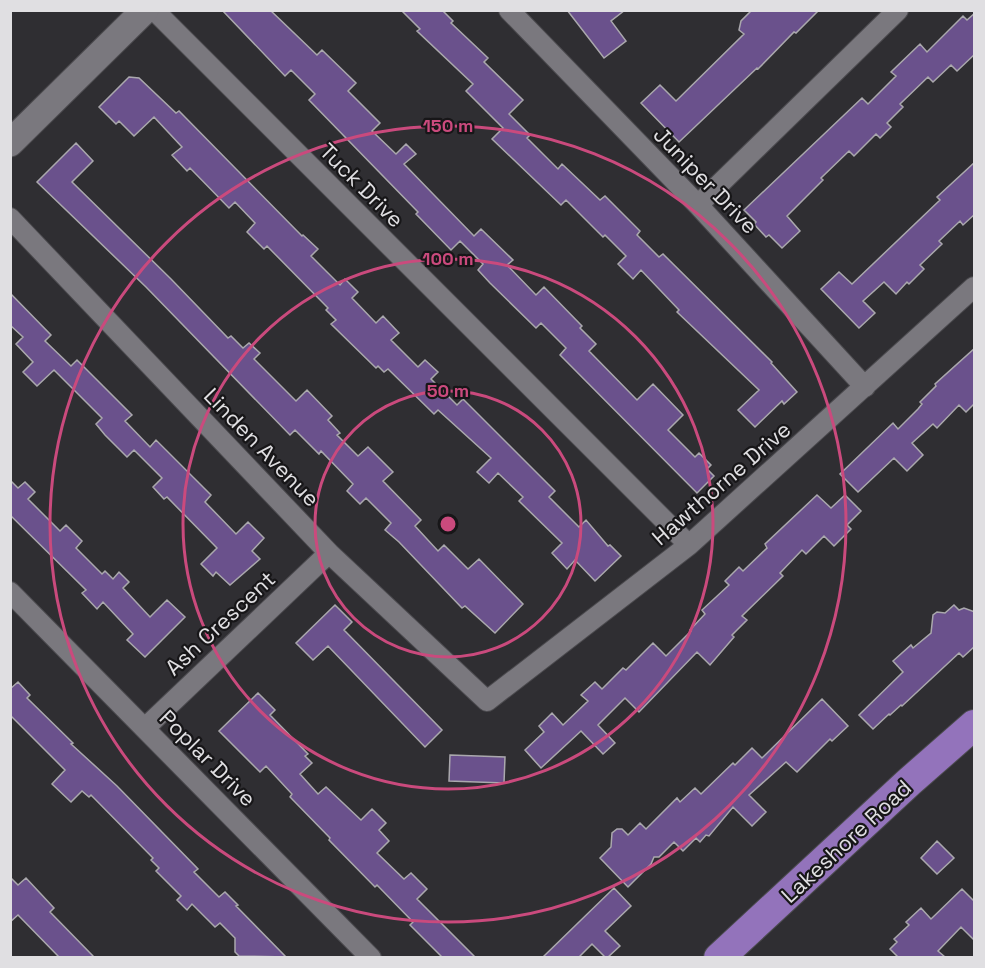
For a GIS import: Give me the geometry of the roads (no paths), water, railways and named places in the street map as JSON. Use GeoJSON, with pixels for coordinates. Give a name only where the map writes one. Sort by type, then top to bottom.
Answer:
{"type":"FeatureCollection","features":[{"type":"Feature","properties":{"kind":"main road","name":"Lakeshore Road"},"geometry":{"type":"LineString","coordinates":[[727,955],[909,782],[975,725]]}},
{"type":"Feature","properties":{"kind":"street"},"geometry":{"type":"LineString","coordinates":[[10,143],[145,10]]}},
{"type":"Feature","properties":{"kind":"street","name":"Tuck Drive"},"geometry":{"type":"LineString","coordinates":[[154,10],[689,545]]}},
{"type":"Feature","properties":{"kind":"street","name":"Juniper Drive"},"geometry":{"type":"LineString","coordinates":[[509,10],[698,205],[865,387]]}},
{"type":"Feature","properties":{"kind":"street"},"geometry":{"type":"LineString","coordinates":[[698,205],[898,10]]}},
{"type":"Feature","properties":{"kind":"street","name":"Linden Avenue"},"geometry":{"type":"LineString","coordinates":[[10,218],[329,553],[487,701]]}},
{"type":"Feature","properties":{"kind":"street","name":"Hawthorne Drive"},"geometry":{"type":"LineString","coordinates":[[487,701],[689,545],[975,287]]}},
{"type":"Feature","properties":{"kind":"street","name":"Ash Crescent"},"geometry":{"type":"LineString","coordinates":[[145,728],[329,553]]}},
{"type":"Feature","properties":{"kind":"street","name":"Poplar Drive"},"geometry":{"type":"LineString","coordinates":[[10,592],[371,957]]}}]}
